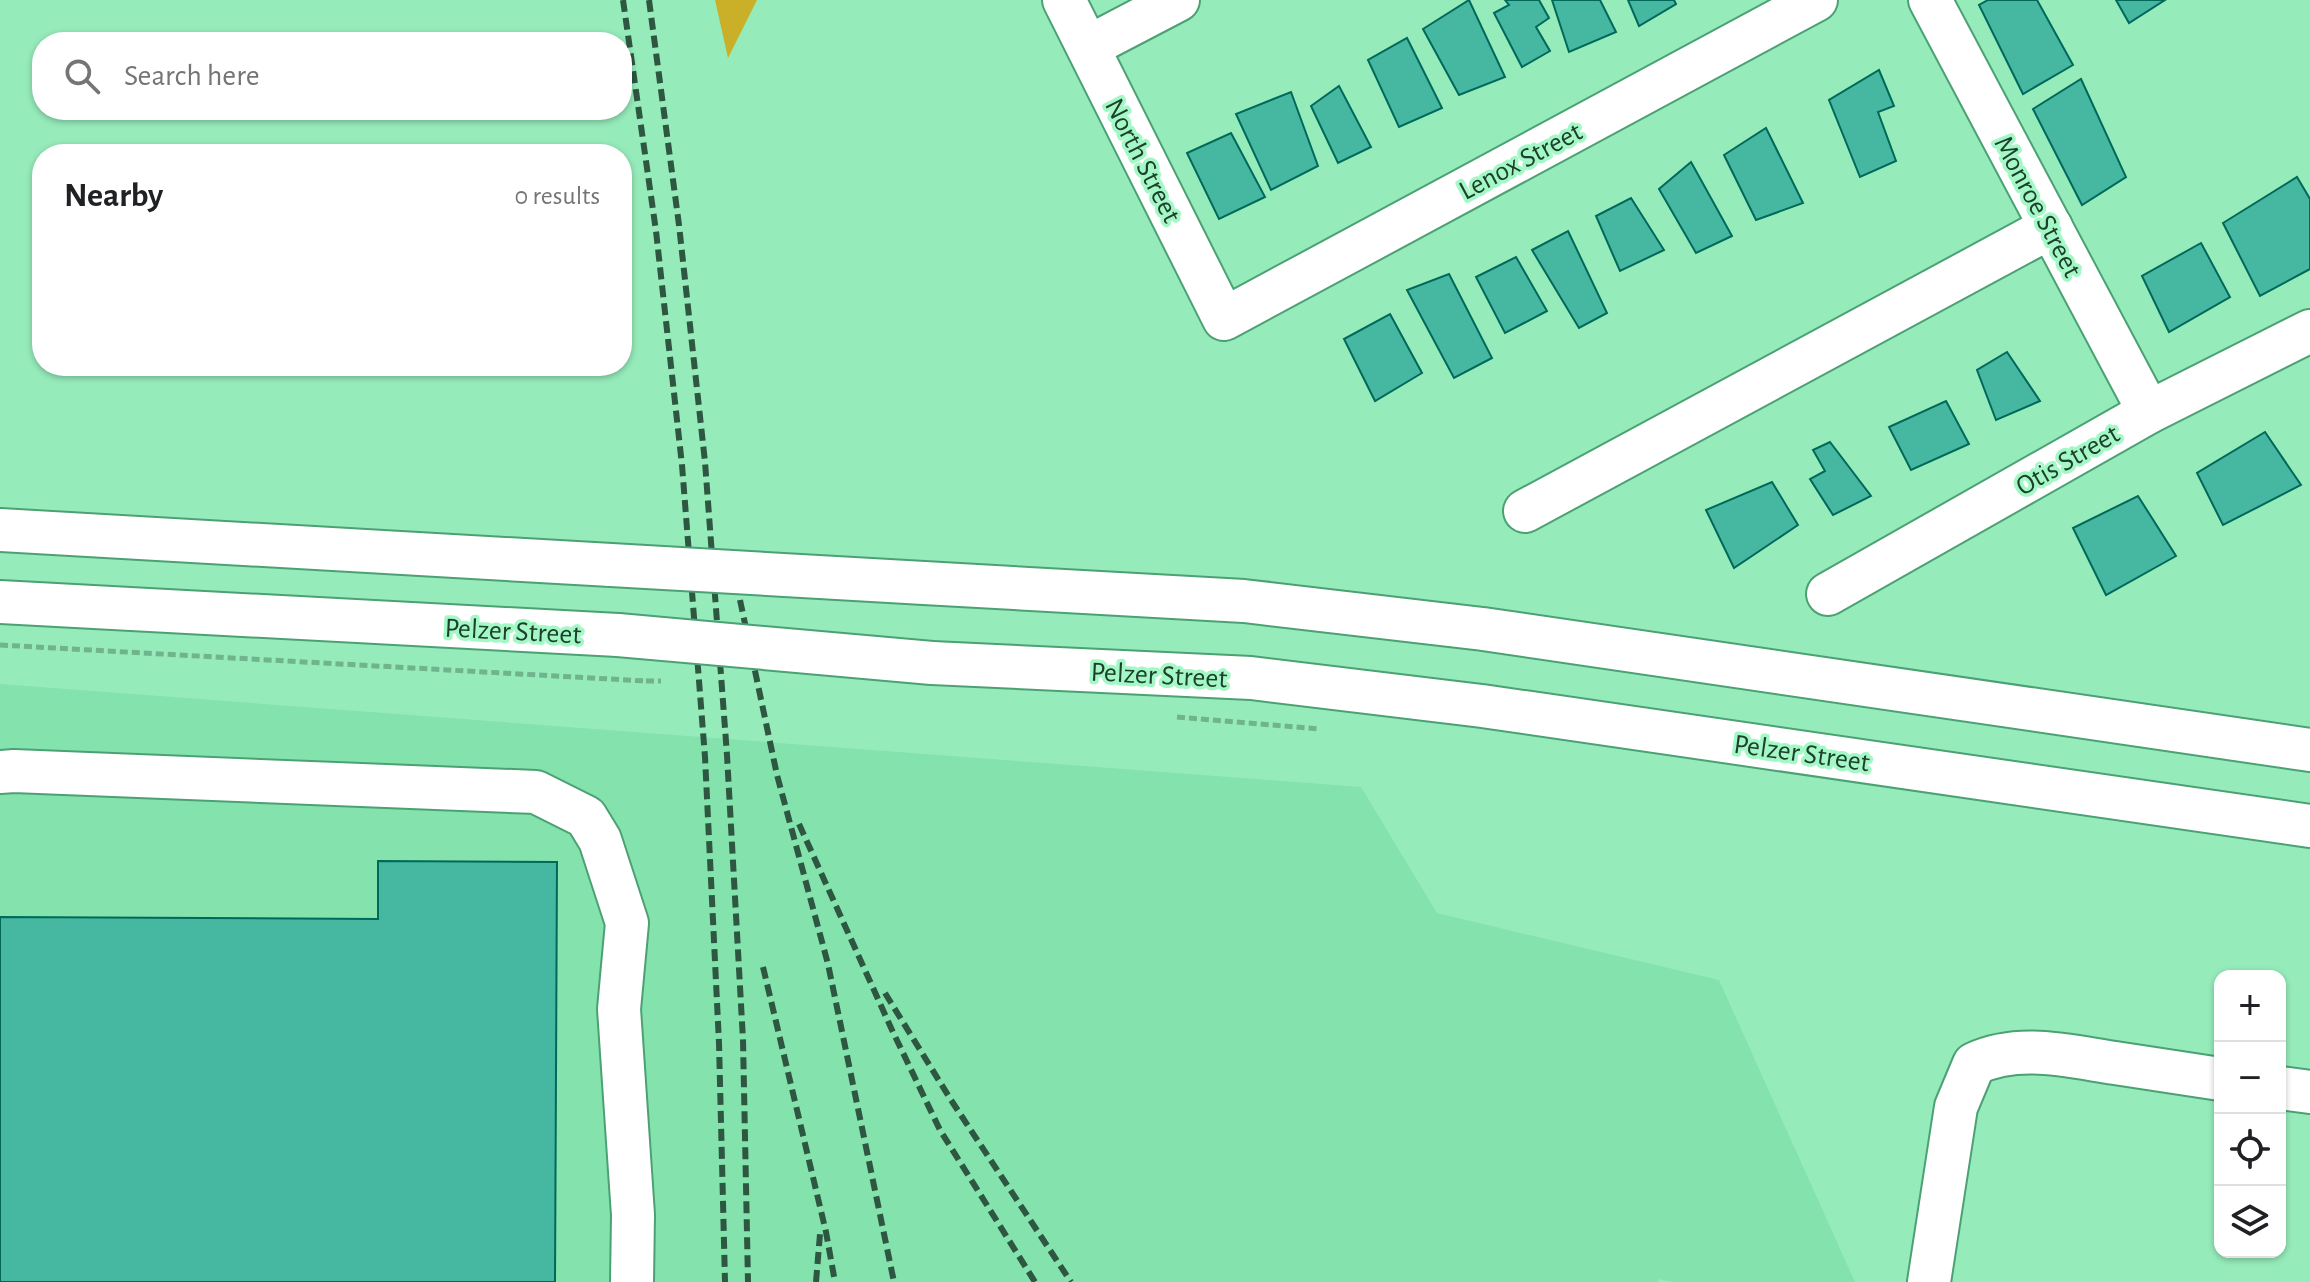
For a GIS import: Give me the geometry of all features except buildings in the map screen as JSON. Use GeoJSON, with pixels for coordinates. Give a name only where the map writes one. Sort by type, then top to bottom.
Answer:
{"type":"FeatureCollection","features":[{"type":"Feature","properties":{"kind":"street","name":"North Street"},"geometry":{"type":"LineString","coordinates":[[1064,0],[1224,319]]}},
{"type":"Feature","properties":{"kind":"street"},"geometry":{"type":"LineString","coordinates":[[1088,47],[1178,0]]}},
{"type":"Feature","properties":{"kind":"street","name":"Lenox Street"},"geometry":{"type":"LineString","coordinates":[[1224,319],[1816,0]]}},
{"type":"Feature","properties":{"kind":"street","name":"Monroe Street"},"geometry":{"type":"LineString","coordinates":[[1930,0],[2149,412]]}},
{"type":"Feature","properties":{"kind":"street"},"geometry":{"type":"LineString","coordinates":[[1525,511],[2051,227]]}},
{"type":"Feature","properties":{"kind":"street","name":"Otis Street"},"geometry":{"type":"LineString","coordinates":[[1828,594],[2149,412],[2310,331]]}},
{"type":"Feature","properties":{"kind":"street"},"geometry":{"type":"LineString","coordinates":[[0,530],[1244,601],[1483,629],[2310,750]]}},
{"type":"Feature","properties":{"kind":"street","name":"Pelzer Street"},"geometry":{"type":"LineString","coordinates":[[0,602],[618,635],[932,663],[1251,678],[1482,706],[2310,826]]}},
{"type":"Feature","properties":{"kind":"street"},"geometry":{"type":"LineString","coordinates":[[0,772],[536,792],[586,817],[600,840],[627,923],[619,1009],[633,1215],[632,1282]]}},
{"type":"Feature","properties":{"kind":"street"},"geometry":{"type":"LineString","coordinates":[[1929,1282],[1956,1107],[1974,1064],[1991,1056],[2042,1052],[2214,1078]]}},
{"type":"Feature","properties":{"kind":"street"},"geometry":{"type":"LineString","coordinates":[[2286,1089],[2310,1092]]}},
{"type":"Feature","properties":{"kind":"path"},"geometry":{"type":"LineString","coordinates":[[0,645],[646,681]]}},
{"type":"Feature","properties":{"kind":"path"},"geometry":{"type":"LineString","coordinates":[[1176,717],[1333,730]]}},
{"type":"Feature","properties":{"kind":"shaded area"},"geometry":{"type":"Polygon","coordinates":[[[715,0],[757,0],[728,58],[715,0]]]}},
{"type":"Feature","properties":{"kind":"shaded area"},"geometry":{"type":"Polygon","coordinates":[[[0,684],[1361,787],[1437,913],[1719,980],[1855,1282],[1673,1282],[1658,1279],[1658,1282],[0,1282],[0,684]]]}},
{"type":"Feature","properties":{"kind":"railway"},"geometry":{"type":"LineString","coordinates":[[623,0],[628,32]]}},
{"type":"Feature","properties":{"kind":"railway"},"geometry":{"type":"LineString","coordinates":[[649,0],[679,225],[705,462],[727,755],[743,1040],[748,1282]]}},
{"type":"Feature","properties":{"kind":"railway"},"geometry":{"type":"LineString","coordinates":[[632,63],[656,231],[682,465],[705,757],[719,1043],[725,1282]]}},
{"type":"Feature","properties":{"kind":"railway"},"geometry":{"type":"LineString","coordinates":[[740,600],[777,775],[828,964],[894,1282]]}},
{"type":"Feature","properties":{"kind":"railway"},"geometry":{"type":"LineString","coordinates":[[799,824],[940,1130],[1035,1282]]}},
{"type":"Feature","properties":{"kind":"railway"},"geometry":{"type":"LineString","coordinates":[[763,967],[835,1282]]}},
{"type":"Feature","properties":{"kind":"railway"},"geometry":{"type":"LineString","coordinates":[[885,993],[951,1100],[1071,1282]]}},
{"type":"Feature","properties":{"kind":"railway"},"geometry":{"type":"LineString","coordinates":[[816,1282],[820,1234]]}}]}
